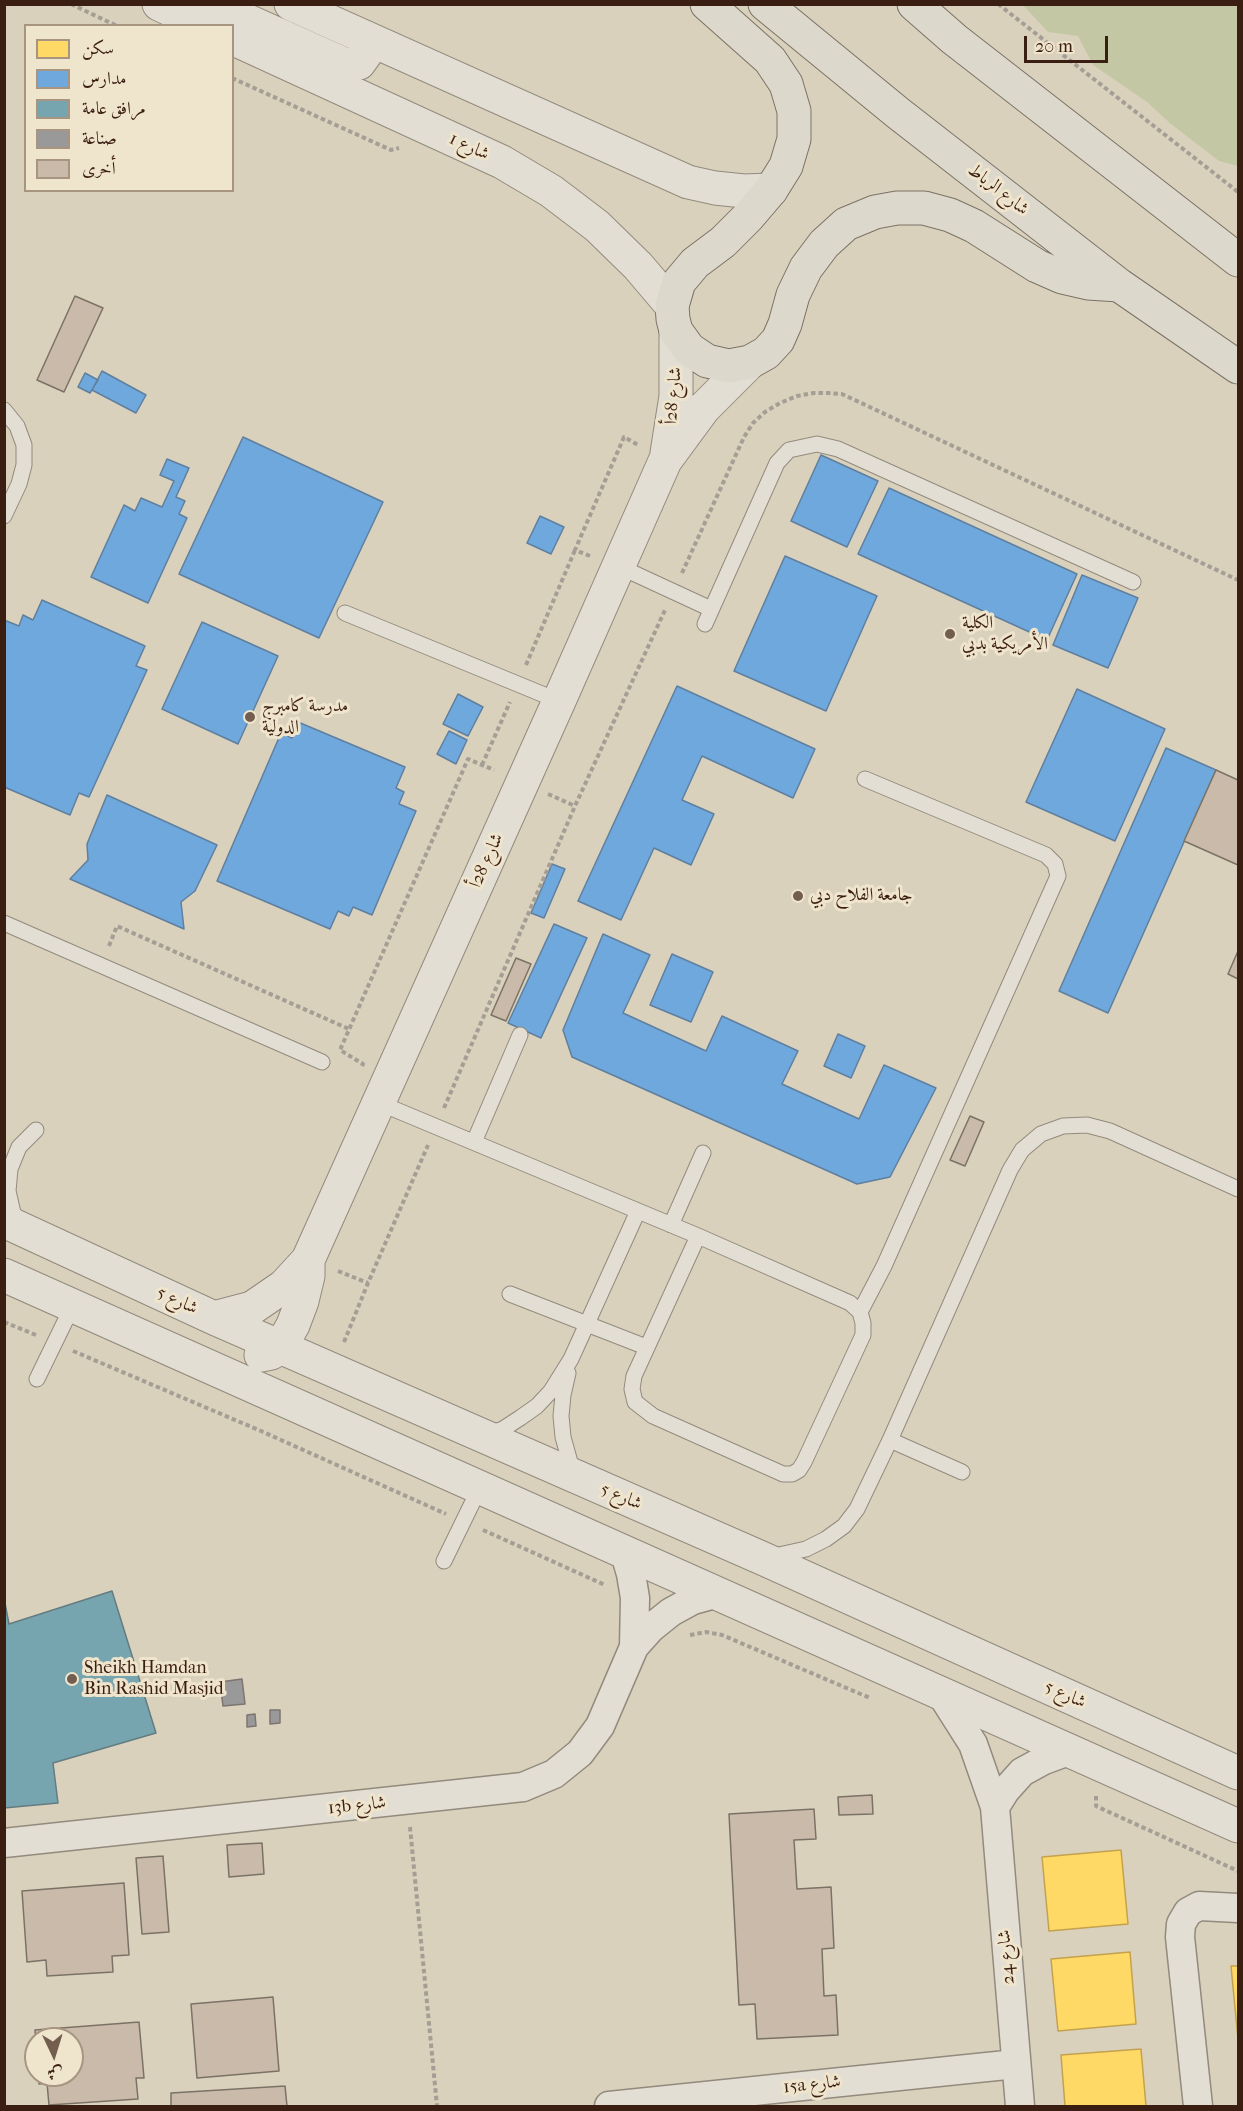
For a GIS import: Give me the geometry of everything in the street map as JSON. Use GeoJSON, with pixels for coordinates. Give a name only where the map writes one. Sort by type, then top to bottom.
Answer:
{"type":"FeatureCollection","features":[{"type":"Feature","properties":{"kind":"highway"},"geometry":{"type":"LineString","coordinates":[[707,4],[770,60],[786,84],[794,111],[794,139],[786,166],[771,190],[748,218],[695,263],[679,282],[674,318],[689,349],[707,362],[729,366],[750,362],[766,353],[778,340],[793,295],[806,268],[824,244],[846,224],[875,212],[897,208],[924,208],[950,215],[974,226],[1037,266],[1053,273],[1088,284],[1119,285]]}},
{"type":"Feature","properties":{"kind":"highway","name":"شارع الرباط"},"geometry":{"type":"LineString","coordinates":[[765,4],[898,113],[1119,285],[1239,367]]}},
{"type":"Feature","properties":{"kind":"highway"},"geometry":{"type":"LineString","coordinates":[[914,4],[954,39],[1220,248],[1239,260]]}},
{"type":"Feature","properties":{"kind":"street"},"geometry":{"type":"LineString","coordinates":[[159,4],[201,24]]}},
{"type":"Feature","properties":{"kind":"street"},"geometry":{"type":"LineString","coordinates":[[210,4],[346,65],[359,63],[374,42]]}},
{"type":"Feature","properties":{"kind":"street"},"geometry":{"type":"LineString","coordinates":[[291,4],[688,182],[744,191],[771,190]]}},
{"type":"Feature","properties":{"kind":"street","name":"شارع 1"},"geometry":{"type":"LineString","coordinates":[[234,39],[502,162],[541,186],[597,226],[638,266],[674,318]]}},
{"type":"Feature","properties":{"kind":"street","name":"شارع 28أ"},"geometry":{"type":"LineString","coordinates":[[214,1318],[252,1308],[284,1286],[308,1260],[560,701],[665,461],[676,396],[678,363],[674,318]]}},
{"type":"Feature","properties":{"kind":"street","name":"شارع 28أ"},"geometry":{"type":"LineString","coordinates":[[665,461],[704,408],[750,362]]}},
{"type":"Feature","properties":{"kind":"street","name":"شارع 5"},"geometry":{"type":"LineString","coordinates":[[15,1226],[280,1348],[764,1559],[1239,1773]]}},
{"type":"Feature","properties":{"kind":"street"},"geometry":{"type":"LineString","coordinates":[[4,1259],[31,1264],[247,1355],[259,1356],[280,1348]]}},
{"type":"Feature","properties":{"kind":"street","name":"شارع 28أ"},"geometry":{"type":"LineString","coordinates":[[280,1348],[302,1301],[308,1276],[308,1260]]}},
{"type":"Feature","properties":{"kind":"street"},"geometry":{"type":"LineString","coordinates":[[4,1275],[1239,1826]]}},
{"type":"Feature","properties":{"kind":"street","name":"13b شارع"},"geometry":{"type":"LineString","coordinates":[[4,1843],[523,1787],[554,1774],[580,1753],[600,1726],[634,1647],[635,1598],[624,1550]]}},
{"type":"Feature","properties":{"kind":"street","name":"13b شارع"},"geometry":{"type":"LineString","coordinates":[[634,1647],[651,1628],[671,1612],[693,1600],[718,1593]]}},
{"type":"Feature","properties":{"kind":"street","name":"شارع 24"},"geometry":{"type":"LineString","coordinates":[[940,1692],[973,1744],[995,1807],[1020,2106]]}},
{"type":"Feature","properties":{"kind":"street"},"geometry":{"type":"LineString","coordinates":[[995,1807],[1005,1791],[1022,1772],[1044,1760],[1071,1750]]}},
{"type":"Feature","properties":{"kind":"street"},"geometry":{"type":"LineString","coordinates":[[1198,2106],[1180,1936],[1181,1924],[1188,1912],[1199,1906],[1239,1908]]}},
{"type":"Feature","properties":{"kind":"street","name":"15a شارع"},"geometry":{"type":"LineString","coordinates":[[609,2106],[1016,2064]]}},
{"type":"Feature","properties":{"kind":"lane"},"geometry":{"type":"LineString","coordinates":[[4,410],[17,426],[24,445],[24,465],[19,484],[4,516]]}},
{"type":"Feature","properties":{"kind":"lane"},"geometry":{"type":"LineString","coordinates":[[705,624],[777,463],[789,450],[817,444],[838,449],[1133,582]]}},
{"type":"Feature","properties":{"kind":"lane"},"geometry":{"type":"LineString","coordinates":[[618,566],[711,609]]}},
{"type":"Feature","properties":{"kind":"lane"},"geometry":{"type":"LineString","coordinates":[[345,613],[560,701]]}},
{"type":"Feature","properties":{"kind":"lane"},"geometry":{"type":"LineString","coordinates":[[860,1312],[884,1266],[1058,876],[1055,864],[1046,855],[865,779]]}},
{"type":"Feature","properties":{"kind":"lane"},"geometry":{"type":"LineString","coordinates":[[4,924],[322,1062]]}},
{"type":"Feature","properties":{"kind":"lane"},"geometry":{"type":"LineString","coordinates":[[474,1142],[520,1035]]}},
{"type":"Feature","properties":{"kind":"lane"},"geometry":{"type":"LineString","coordinates":[[378,1102],[698,1236],[850,1303],[860,1312],[863,1335],[804,1462],[799,1470],[792,1474],[783,1474],[653,1416],[635,1402],[632,1389],[634,1376],[698,1236]]}},
{"type":"Feature","properties":{"kind":"lane"},"geometry":{"type":"LineString","coordinates":[[764,1559],[806,1549],[826,1539],[844,1526],[857,1509],[1010,1170],[1022,1150],[1041,1134],[1063,1126],[1087,1125],[1110,1131],[1239,1189]]}},
{"type":"Feature","properties":{"kind":"lane"},"geometry":{"type":"LineString","coordinates":[[15,1226],[8,1191],[10,1168],[19,1148],[36,1130]]}},
{"type":"Feature","properties":{"kind":"lane"},"geometry":{"type":"LineString","coordinates":[[671,1225],[703,1153]]}},
{"type":"Feature","properties":{"kind":"lane"},"geometry":{"type":"LineString","coordinates":[[574,1477],[563,1437],[562,1395],[571,1359],[585,1325],[638,1211]]}},
{"type":"Feature","properties":{"kind":"lane"},"geometry":{"type":"LineString","coordinates":[[510,1294],[646,1347]]}},
{"type":"Feature","properties":{"kind":"lane"},"geometry":{"type":"LineString","coordinates":[[37,1379],[73,1305]]}},
{"type":"Feature","properties":{"kind":"lane"},"geometry":{"type":"LineString","coordinates":[[483,1436],[503,1429],[537,1406],[551,1391],[571,1359]]}},
{"type":"Feature","properties":{"kind":"lane"},"geometry":{"type":"LineString","coordinates":[[890,1440],[962,1472]]}},
{"type":"Feature","properties":{"kind":"lane"},"geometry":{"type":"LineString","coordinates":[[444,1560],[480,1487]]}},
{"type":"Feature","properties":{"kind":"path"},"geometry":{"type":"LineString","coordinates":[[71,4],[113,24]]}},
{"type":"Feature","properties":{"kind":"path"},"geometry":{"type":"LineString","coordinates":[[998,4],[1033,34],[1239,192]]}},
{"type":"Feature","properties":{"kind":"path"},"geometry":{"type":"LineString","coordinates":[[234,79],[391,150],[407,145]]}},
{"type":"Feature","properties":{"kind":"path"},"geometry":{"type":"LineString","coordinates":[[333,1371],[368,1283],[575,807],[744,437],[765,412],[796,396],[814,393],[842,394],[1239,580]]}},
{"type":"Feature","properties":{"kind":"path"},"geometry":{"type":"LineString","coordinates":[[482,765],[624,437],[665,461]]}},
{"type":"Feature","properties":{"kind":"path"},"geometry":{"type":"LineString","coordinates":[[575,550],[618,566]]}},
{"type":"Feature","properties":{"kind":"path"},"geometry":{"type":"LineString","coordinates":[[101,966],[117,926],[349,1029]]}},
{"type":"Feature","properties":{"kind":"path"},"geometry":{"type":"LineString","coordinates":[[261,1431],[276,1396]]}},
{"type":"Feature","properties":{"kind":"path"},"geometry":{"type":"LineString","coordinates":[[407,1801],[437,2106]]}},
{"type":"Feature","properties":{"kind":"green space"},"geometry":{"type":"Polygon","coordinates":[[[1023,5],[1238,5],[1238,166],[1219,161],[1171,124],[1147,102],[1093,65],[1078,36],[1048,32],[1023,5]]]}},
{"type":"Feature","properties":{"kind":"building: سكن"},"geometry":{"type":"Polygon","coordinates":[[[1121,1850],[1128,1924],[1049,1931],[1042,1857],[1121,1850]]]}},
{"type":"Feature","properties":{"kind":"building: سكن"},"geometry":{"type":"Polygon","coordinates":[[[1130,1952],[1136,2024],[1058,2031],[1051,1959],[1130,1952]]]}},
{"type":"Feature","properties":{"kind":"building: سكن"},"geometry":{"type":"Polygon","coordinates":[[[1231,1966],[1238,1966],[1238,2039],[1231,1966]]]}},
{"type":"Feature","properties":{"kind":"building: سكن"},"geometry":{"type":"Polygon","coordinates":[[[1141,2049],[1146,2106],[1065,2106],[1061,2055],[1141,2049]]]}},
{"type":"Feature","properties":{"kind":"building: مدارس"},"geometry":{"type":"Polygon","coordinates":[[[102,371],[146,395],[136,413],[92,390],[102,371]]]}},
{"type":"Feature","properties":{"kind":"building: مدارس"},"geometry":{"type":"Polygon","coordinates":[[[85,373],[98,380],[90,393],[78,387],[85,373]]]}},
{"type":"Feature","properties":{"kind":"building: مدارس"},"geometry":{"type":"Polygon","coordinates":[[[243,437],[383,502],[319,638],[179,574],[243,437]]]}},
{"type":"Feature","properties":{"kind":"building: مدارس"},"geometry":{"type":"Polygon","coordinates":[[[821,455],[878,481],[847,547],[791,521],[821,455]]]}},
{"type":"Feature","properties":{"kind":"building: مدارس"},"geometry":{"type":"Polygon","coordinates":[[[167,459],[189,468],[176,497],[185,501],[179,514],[187,518],[148,603],[91,577],[124,505],[135,511],[141,498],[162,507],[174,481],[160,475],[167,459]]]}},
{"type":"Feature","properties":{"kind":"building: مدارس"},"geometry":{"type":"Polygon","coordinates":[[[889,488],[1077,574],[1047,640],[858,554],[889,488]]]}},
{"type":"Feature","properties":{"kind":"building: مدارس"},"geometry":{"type":"Polygon","coordinates":[[[540,516],[564,527],[551,554],[527,543],[540,516]]]}},
{"type":"Feature","properties":{"kind":"building: مدارس"},"geometry":{"type":"Polygon","coordinates":[[[785,556],[877,596],[826,711],[734,671],[785,556]]]}},
{"type":"Feature","properties":{"kind":"building: مدارس"},"geometry":{"type":"Polygon","coordinates":[[[1082,575],[1138,598],[1108,668],[1053,645],[1082,575]]]}},
{"type":"Feature","properties":{"kind":"building: مدارس"},"geometry":{"type":"Polygon","coordinates":[[[42,600],[145,646],[136,666],[147,670],[89,797],[79,793],[70,815],[4,787],[4,620],[19,626],[23,615],[33,620],[42,600]]]}},
{"type":"Feature","properties":{"kind":"building: مدارس"},"geometry":{"type":"Polygon","coordinates":[[[202,622],[278,656],[238,744],[162,709],[202,622]]]}},
{"type":"Feature","properties":{"kind":"building: مدارس"},"geometry":{"type":"Polygon","coordinates":[[[677,686],[815,749],[793,798],[702,756],[682,800],[714,814],[691,865],[654,848],[621,920],[578,901],[677,686]]]}},
{"type":"Feature","properties":{"kind":"building: مدارس"},"geometry":{"type":"Polygon","coordinates":[[[1077,689],[1165,729],[1115,841],[1026,802],[1077,689]]]}},
{"type":"Feature","properties":{"kind":"building: مدارس"},"geometry":{"type":"Polygon","coordinates":[[[458,694],[483,707],[468,736],[443,724],[458,694]]]}},
{"type":"Feature","properties":{"kind":"building: مدارس"},"geometry":{"type":"Polygon","coordinates":[[[298,722],[405,767],[396,788],[404,792],[399,804],[416,811],[372,915],[353,907],[349,916],[338,911],[330,929],[217,881],[281,733],[292,738],[298,722]]]}},
{"type":"Feature","properties":{"kind":"building: مدارس"},"geometry":{"type":"Polygon","coordinates":[[[449,731],[467,740],[456,764],[437,754],[449,731]]]}},
{"type":"Feature","properties":{"kind":"building: مدارس"},"geometry":{"type":"Polygon","coordinates":[[[1166,748],[1216,770],[1108,1013],[1059,991],[1166,748]]]}},
{"type":"Feature","properties":{"kind":"building: مدارس"},"geometry":{"type":"Polygon","coordinates":[[[107,795],[217,845],[195,891],[181,902],[184,929],[70,879],[88,860],[87,844],[107,795]]]}},
{"type":"Feature","properties":{"kind":"building: مدارس"},"geometry":{"type":"Polygon","coordinates":[[[552,864],[565,869],[544,918],[531,913],[552,864]]]}},
{"type":"Feature","properties":{"kind":"building: مدارس"},"geometry":{"type":"Polygon","coordinates":[[[554,924],[587,938],[541,1038],[508,1023],[554,924]]]}},
{"type":"Feature","properties":{"kind":"building: مدارس"},"geometry":{"type":"Polygon","coordinates":[[[603,934],[650,955],[623,1013],[706,1051],[722,1016],[798,1051],[782,1084],[859,1119],[884,1065],[936,1088],[890,1177],[857,1184],[572,1057],[563,1030],[603,934]]]}},
{"type":"Feature","properties":{"kind":"building: مدارس"},"geometry":{"type":"Polygon","coordinates":[[[672,954],[713,972],[691,1022],[650,1005],[672,954]]]}},
{"type":"Feature","properties":{"kind":"building: مدارس"},"geometry":{"type":"Polygon","coordinates":[[[838,1034],[865,1046],[851,1078],[824,1066],[838,1034]]]}},
{"type":"Feature","properties":{"kind":"building: مرافق عامة","name":"Sheikh Hamdan Bin Rashid Masjid"},"geometry":{"type":"Polygon","coordinates":[[[112,1591],[156,1733],[53,1763],[58,1803],[4,1808],[4,1598],[9,1624],[112,1591]]]}},
{"type":"Feature","properties":{"kind":"building: صناعة"},"geometry":{"type":"Polygon","coordinates":[[[242,1679],[245,1704],[223,1706],[220,1682],[242,1679]]]}},
{"type":"Feature","properties":{"kind":"building: صناعة"},"geometry":{"type":"Polygon","coordinates":[[[270,1710],[280,1710],[280,1723],[270,1724],[270,1710]]]}},
{"type":"Feature","properties":{"kind":"building: صناعة"},"geometry":{"type":"Polygon","coordinates":[[[255,1714],[256,1726],[247,1727],[247,1715],[255,1714]]]}},
{"type":"Feature","properties":{"kind":"building: أخرى"},"geometry":{"type":"Polygon","coordinates":[[[75,296],[103,308],[64,392],[37,380],[75,296]]]}},
{"type":"Feature","properties":{"kind":"building: أخرى"},"geometry":{"type":"Polygon","coordinates":[[[1216,770],[1238,780],[1238,865],[1184,841],[1216,770]]]}},
{"type":"Feature","properties":{"kind":"building: أخرى"},"geometry":{"type":"Polygon","coordinates":[[[1238,951],[1238,979],[1228,974],[1238,951]]]}},
{"type":"Feature","properties":{"kind":"building: أخرى"},"geometry":{"type":"Polygon","coordinates":[[[516,958],[531,964],[506,1021],[491,1015],[516,958]]]}},
{"type":"Feature","properties":{"kind":"building: أخرى"},"geometry":{"type":"Polygon","coordinates":[[[970,1116],[984,1122],[965,1166],[950,1160],[970,1116]]]}},
{"type":"Feature","properties":{"kind":"building: أخرى"},"geometry":{"type":"Polygon","coordinates":[[[872,1795],[873,1814],[839,1815],[838,1797],[872,1795]]]}},
{"type":"Feature","properties":{"kind":"building: أخرى"},"geometry":{"type":"Polygon","coordinates":[[[814,1809],[816,1839],[794,1840],[797,1889],[831,1887],[834,1948],[822,1949],[824,1996],[836,1995],[838,2035],[757,2039],[755,2004],[739,2005],[729,1814],[814,1809]]]}},
{"type":"Feature","properties":{"kind":"building: أخرى"},"geometry":{"type":"Polygon","coordinates":[[[262,1843],[264,1874],[229,1877],[227,1845],[262,1843]]]}},
{"type":"Feature","properties":{"kind":"building: أخرى"},"geometry":{"type":"Polygon","coordinates":[[[163,1856],[169,1932],[142,1934],[136,1858],[163,1856]]]}},
{"type":"Feature","properties":{"kind":"building: أخرى"},"geometry":{"type":"Polygon","coordinates":[[[124,1883],[129,1955],[112,1956],[113,1972],[47,1976],[46,1960],[27,1962],[22,1891],[124,1883]]]}},
{"type":"Feature","properties":{"kind":"building: أخرى"},"geometry":{"type":"Polygon","coordinates":[[[273,1997],[279,2071],[197,2078],[191,2004],[273,1997]]]}},
{"type":"Feature","properties":{"kind":"building: أخرى"},"geometry":{"type":"Polygon","coordinates":[[[139,2022],[144,2078],[136,2078],[138,2099],[49,2105],[47,2087],[84,2087],[84,2027],[74,2027],[139,2022]]]}},
{"type":"Feature","properties":{"kind":"building: أخرى"},"geometry":{"type":"Polygon","coordinates":[[[285,2086],[287,2106],[171,2106],[171,2093],[285,2086]]]}},
{"type":"Feature","properties":{"kind":"place","name":"الكلية الأمريكية بدبي"},"geometry":{"type":"Point","coordinates":[950,634]}},
{"type":"Feature","properties":{"kind":"place","name":"مدرسة كامبرج الدولية"},"geometry":{"type":"Point","coordinates":[250,717]}},
{"type":"Feature","properties":{"kind":"place","name":"جامعة الفلاح دبي"},"geometry":{"type":"Point","coordinates":[798,896]}},
{"type":"Feature","properties":{"kind":"place","name":"Sheikh Hamdan Bin Rashid Masjid"},"geometry":{"type":"Point","coordinates":[72,1679]}}]}
